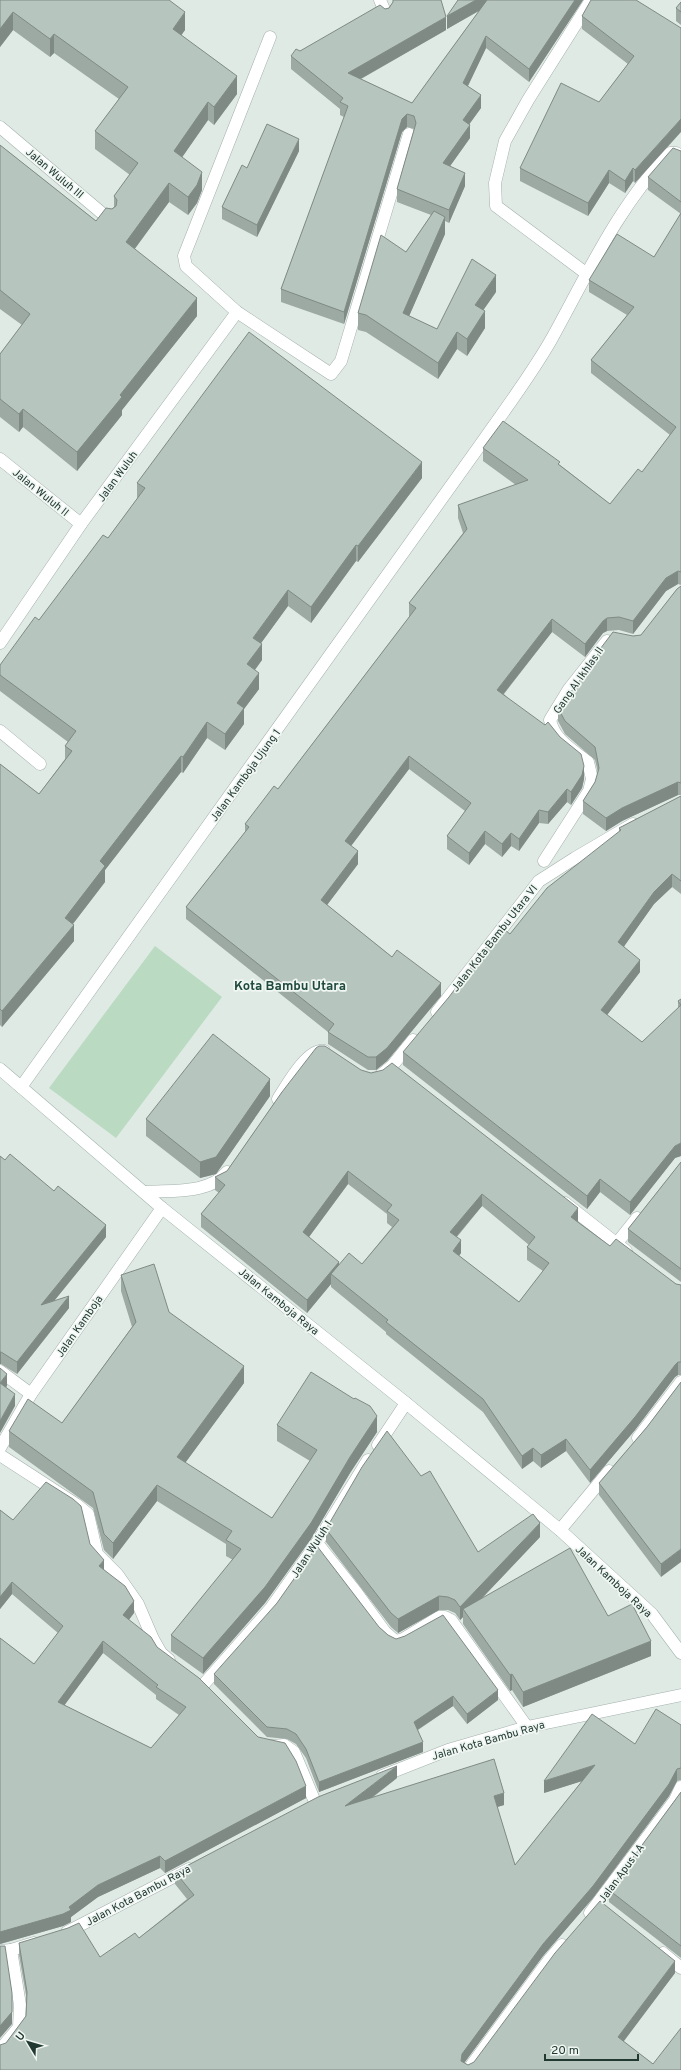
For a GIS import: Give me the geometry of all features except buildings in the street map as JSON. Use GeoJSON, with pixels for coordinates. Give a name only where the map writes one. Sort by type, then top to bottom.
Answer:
{"type":"FeatureCollection","features":[{"type":"Feature","properties":{"kind":"street"},"geometry":{"type":"LineString","coordinates":[[380,0],[386,14]]}},
{"type":"Feature","properties":{"kind":"street"},"geometry":{"type":"LineString","coordinates":[[587,274],[496,206],[495,183],[505,141],[528,100],[592,0]]}},
{"type":"Feature","properties":{"kind":"street"},"geometry":{"type":"LineString","coordinates":[[270,37],[184,256],[186,266],[237,312],[331,374],[341,361],[409,134]]}},
{"type":"Feature","properties":{"kind":"street","name":"Jalan Wuluh III"},"geometry":{"type":"LineString","coordinates":[[0,127],[110,220]]}},
{"type":"Feature","properties":{"kind":"street","name":"Jalan Kamboja Ujung 1"},"geometry":{"type":"LineString","coordinates":[[21,1087],[468,464],[550,342],[587,274],[644,180],[670,153],[676,153],[681,156]]}},
{"type":"Feature","properties":{"kind":"street","name":"Jalan Wuluh"},"geometry":{"type":"LineString","coordinates":[[0,643],[81,524],[237,312]]}},
{"type":"Feature","properties":{"kind":"street","name":"Jalan Wuluh II"},"geometry":{"type":"LineString","coordinates":[[0,459],[81,524]]}},
{"type":"Feature","properties":{"kind":"street","name":"Gang Al Ikhlas II"},"geometry":{"type":"LineString","coordinates":[[544,861],[589,791],[592,779],[588,762],[552,731],[550,720],[569,690],[609,638],[619,636]]}},
{"type":"Feature","properties":{"kind":"street"},"geometry":{"type":"LineString","coordinates":[[0,731],[40,764]]}},
{"type":"Feature","properties":{"kind":"street","name":"Jalan Kota Bambu Utara VI"},"geometry":{"type":"LineString","coordinates":[[369,1078],[373,1079],[380,1076],[392,1066],[539,881],[625,828],[646,818]]}},
{"type":"Feature","properties":{"kind":"street"},"geometry":{"type":"LineString","coordinates":[[271,1109],[308,1058],[321,1050],[335,1056]]}},
{"type":"Feature","properties":{"kind":"street"},"geometry":{"type":"LineString","coordinates":[[392,1066],[404,1075]]}},
{"type":"Feature","properties":{"kind":"street","name":"Jalan Kamboja Raya"},"geometry":{"type":"LineString","coordinates":[[0,1069],[146,1192],[162,1208],[406,1403],[560,1530],[652,1614],[681,1653]]}},
{"type":"Feature","properties":{"kind":"street"},"geometry":{"type":"LineString","coordinates":[[146,1192],[194,1188],[209,1185],[221,1180],[235,1162]]}},
{"type":"Feature","properties":{"kind":"street"},"geometry":{"type":"LineString","coordinates":[[557,1196],[634,1256]]}},
{"type":"Feature","properties":{"kind":"street","name":"Jalan Kamboja"},"geometry":{"type":"LineString","coordinates":[[0,1448],[31,1394],[162,1208]]}},
{"type":"Feature","properties":{"kind":"street"},"geometry":{"type":"LineString","coordinates":[[616,1243],[645,1208]]}},
{"type":"Feature","properties":{"kind":"street"},"geometry":{"type":"LineString","coordinates":[[0,1371],[31,1394]]}},
{"type":"Feature","properties":{"kind":"street"},"geometry":{"type":"LineString","coordinates":[[632,1446],[681,1382]]}},
{"type":"Feature","properties":{"kind":"street","name":"Jalan Wuluh I"},"geometry":{"type":"LineString","coordinates":[[204,1684],[271,1608],[317,1543],[356,1477],[406,1403]]}},
{"type":"Feature","properties":{"kind":"street"},"geometry":{"type":"LineString","coordinates":[[0,1455],[77,1505],[88,1514],[97,1554],[117,1574],[138,1604],[162,1654],[178,1667]]}},
{"type":"Feature","properties":{"kind":"street"},"geometry":{"type":"LineString","coordinates":[[560,1530],[617,1462]]}},
{"type":"Feature","properties":{"kind":"street"},"geometry":{"type":"LineString","coordinates":[[317,1543],[356,1592],[385,1632],[393,1639],[398,1641],[403,1639],[439,1617],[445,1617],[451,1620],[527,1728]]}},
{"type":"Feature","properties":{"kind":"street"},"geometry":{"type":"LineString","coordinates":[[190,1676],[204,1684],[214,1694]]}},
{"type":"Feature","properties":{"kind":"street","name":"Jalan Kota Bambu Raya"},"geometry":{"type":"LineString","coordinates":[[374,1779],[448,1750],[527,1728],[681,1695]]}},
{"type":"Feature","properties":{"kind":"street"},"geometry":{"type":"LineString","coordinates":[[260,1741],[269,1746],[284,1745],[294,1752],[315,1802]]}},
{"type":"Feature","properties":{"kind":"street","name":"Jalan Apus I A"},"geometry":{"type":"LineString","coordinates":[[584,1920],[602,1905],[675,1800],[681,1787]]}},
{"type":"Feature","properties":{"kind":"street"},"geometry":{"type":"LineString","coordinates":[[301,1810],[315,1802],[330,1797]]}},
{"type":"Feature","properties":{"kind":"street","name":"Jalan Kota Bambu Raya"},"geometry":{"type":"LineString","coordinates":[[5,1950],[66,1933],[198,1864]]}},
{"type":"Feature","properties":{"kind":"street"},"geometry":{"type":"LineString","coordinates":[[468,2070],[548,1960],[569,1938]]}},
{"type":"Feature","properties":{"kind":"street"},"geometry":{"type":"LineString","coordinates":[[655,1947],[681,1968]]}},
{"type":"Feature","properties":{"kind":"street"},"geometry":{"type":"LineString","coordinates":[[0,2050],[19,2027],[20,2005],[5,1950]]}},
{"type":"Feature","properties":{"kind":"green space"},"geometry":{"type":"Polygon","coordinates":[[[155,946],[222,997],[116,1138],[49,1088],[155,946]]]}},
{"type":"Feature","properties":{"kind":"district","name":"Kota Bambu Utara"},"geometry":{"type":"Point","coordinates":[290,985]}}]}
